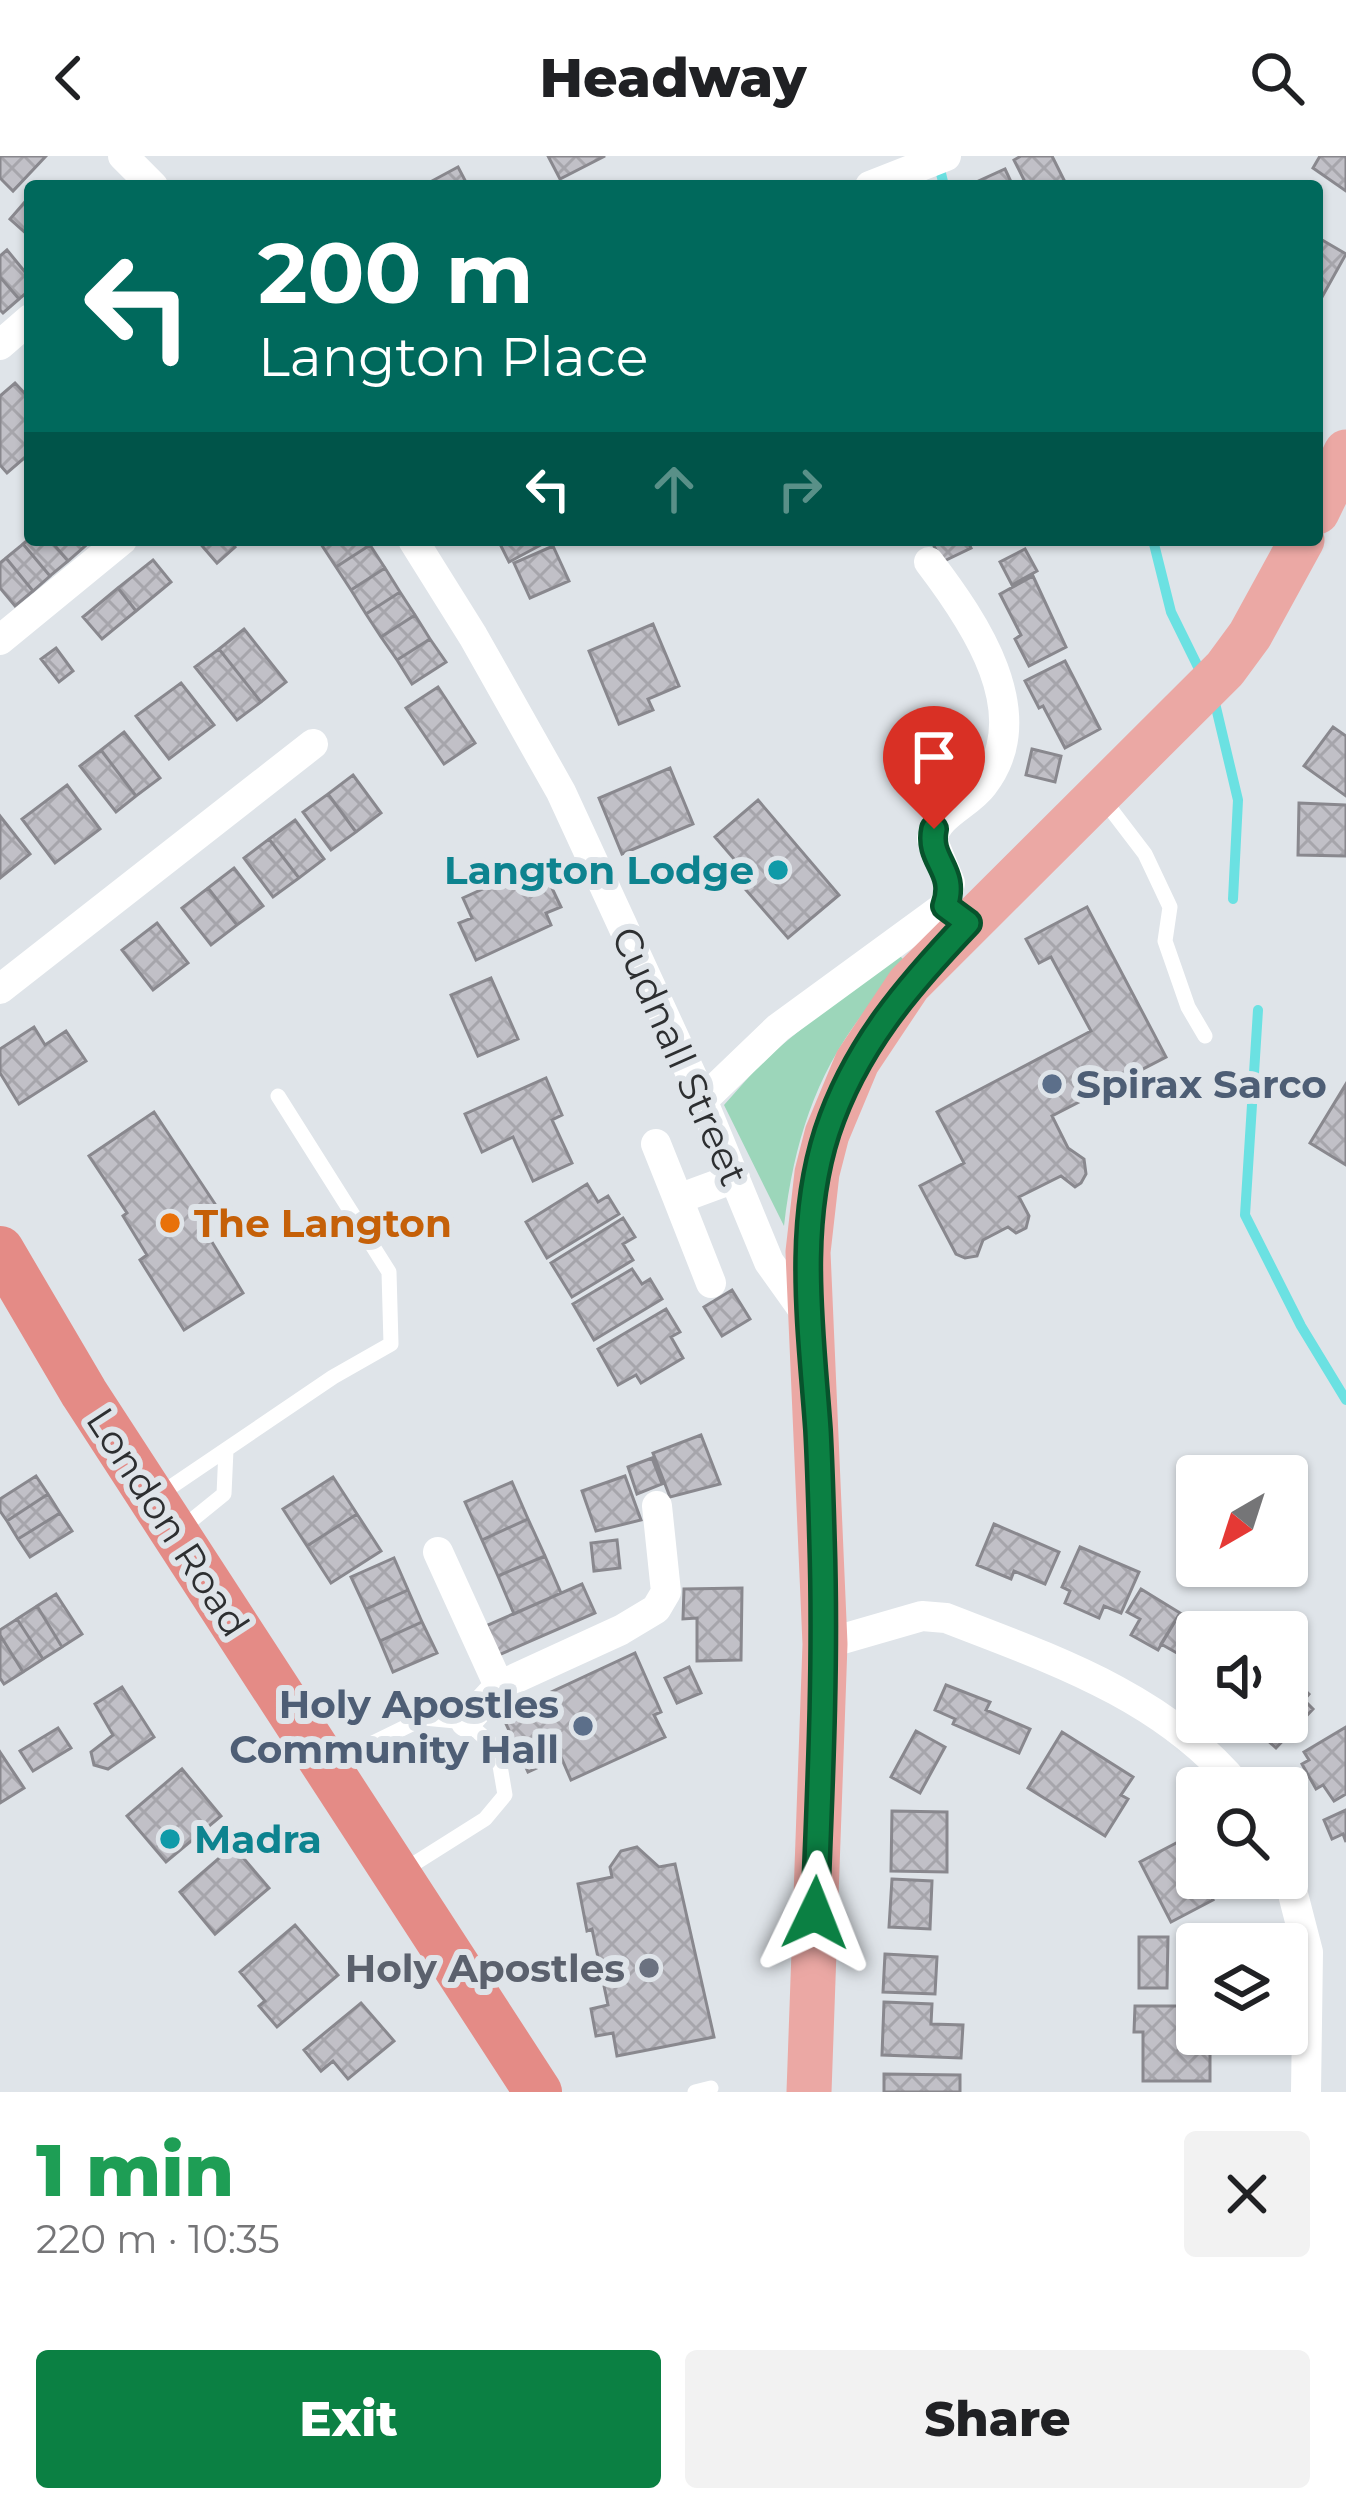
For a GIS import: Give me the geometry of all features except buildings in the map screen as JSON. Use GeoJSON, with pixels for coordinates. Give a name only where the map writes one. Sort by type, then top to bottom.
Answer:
{"type":"FeatureCollection","features":[{"type":"Feature","properties":{"kind":"highway","name":"London Road"},"geometry":{"type":"LineString","coordinates":[[6,1277],[166,1515],[538,2092]]}},
{"type":"Feature","properties":{"kind":"main road"},"geometry":{"type":"LineString","coordinates":[[809,2092],[825,1644],[809,1318],[811,1212],[826,1134],[840,1097],[881,1022],[957,914],[1097,792],[1225,669],[1250,635],[1299,546]]}},
{"type":"Feature","properties":{"kind":"street"},"geometry":{"type":"LineString","coordinates":[[123,156],[147,180]]}},
{"type":"Feature","properties":{"kind":"street"},"geometry":{"type":"LineString","coordinates":[[885,180],[933,161]]}},
{"type":"Feature","properties":{"kind":"street"},"geometry":{"type":"LineString","coordinates":[[0,345],[24,324]]}},
{"type":"Feature","properties":{"kind":"street"},"geometry":{"type":"LineString","coordinates":[[0,640],[115,546]]}},
{"type":"Feature","properties":{"kind":"street","name":"Cudnall Street"},"geometry":{"type":"LineString","coordinates":[[416,546],[550,771],[702,1100],[769,1262],[809,1318]]}},
{"type":"Feature","properties":{"kind":"street"},"geometry":{"type":"LineString","coordinates":[[702,1100],[778,1028],[957,914],[950,883],[933,849],[934,829],[974,796],[995,767],[1005,712],[996,677],[973,628],[929,562]]}},
{"type":"Feature","properties":{"kind":"street"},"geometry":{"type":"LineString","coordinates":[[0,989],[313,744]]}},
{"type":"Feature","properties":{"kind":"street"},"geometry":{"type":"LineString","coordinates":[[656,1144],[711,1283]]}},
{"type":"Feature","properties":{"kind":"street"},"geometry":{"type":"LineString","coordinates":[[678,1199],[735,1178]]}},
{"type":"Feature","properties":{"kind":"street"},"geometry":{"type":"LineString","coordinates":[[466,1722],[500,1686],[656,1610],[666,1592],[658,1506]]}},
{"type":"Feature","properties":{"kind":"street"},"geometry":{"type":"LineString","coordinates":[[439,1552],[500,1686]]}},
{"type":"Feature","properties":{"kind":"street"},"geometry":{"type":"LineString","coordinates":[[825,1644],[907,1619],[946,1618],[1158,1713],[1221,1767]]}},
{"type":"Feature","properties":{"kind":"street"},"geometry":{"type":"LineString","coordinates":[[1294,1899],[1308,1952],[1306,2092]]}},
{"type":"Feature","properties":{"kind":"lane"},"geometry":{"type":"LineString","coordinates":[[1097,792],[1144,854],[1170,907],[1166,941],[1188,1006],[1205,1036]]}},
{"type":"Feature","properties":{"kind":"lane"},"geometry":{"type":"LineString","coordinates":[[166,1515],[226,1450],[391,1344],[389,1272],[278,1096]]}},
{"type":"Feature","properties":{"kind":"lane"},"geometry":{"type":"LineString","coordinates":[[166,1515],[224,1494],[226,1450]]}},
{"type":"Feature","properties":{"kind":"lane"},"geometry":{"type":"LineString","coordinates":[[326,1766],[424,1718],[466,1722],[497,1748],[505,1795],[485,1819],[398,1874]]}},
{"type":"Feature","properties":{"kind":"green space"},"geometry":{"type":"Polygon","coordinates":[[[895,951],[907,963],[837,1052],[808,1115],[784,1226],[724,1105],[764,1060],[895,951]]]}},
{"type":"Feature","properties":{"kind":"waterway"},"geometry":{"type":"LineString","coordinates":[[939,165],[943,180]]}},
{"type":"Feature","properties":{"kind":"waterway"},"geometry":{"type":"LineString","coordinates":[[1154,546],[1171,612],[1203,677]]}},
{"type":"Feature","properties":{"kind":"waterway"},"geometry":{"type":"LineString","coordinates":[[1214,699],[1238,800],[1233,899]]}},
{"type":"Feature","properties":{"kind":"waterway"},"geometry":{"type":"LineString","coordinates":[[1258,1010],[1245,1215],[1301,1326],[1346,1400]]}},
{"type":"Feature","properties":{"kind":"place","name":"Langton Lodge"},"geometry":{"type":"Point","coordinates":[778,870]}},
{"type":"Feature","properties":{"kind":"place","name":"Spirax Sarco"},"geometry":{"type":"Point","coordinates":[1052,1084]}},
{"type":"Feature","properties":{"kind":"place","name":"The Langton"},"geometry":{"type":"Point","coordinates":[170,1223]}},
{"type":"Feature","properties":{"kind":"place","name":"Holy Apostles Community Hall"},"geometry":{"type":"Point","coordinates":[583,1726]}},
{"type":"Feature","properties":{"kind":"place","name":"Madra"},"geometry":{"type":"Point","coordinates":[170,1839]}},
{"type":"Feature","properties":{"kind":"place","name":"Holy Apostles"},"geometry":{"type":"Point","coordinates":[649,1968]}},
{"type":"Feature","properties":{"kind":"route"},"geometry":{"type":"LineString","coordinates":[[815,1913],[825,1644],[809,1318],[811,1212],[826,1134],[857,1062],[909,984],[968,923],[945,906],[950,883],[933,849],[934,829]]}}]}
